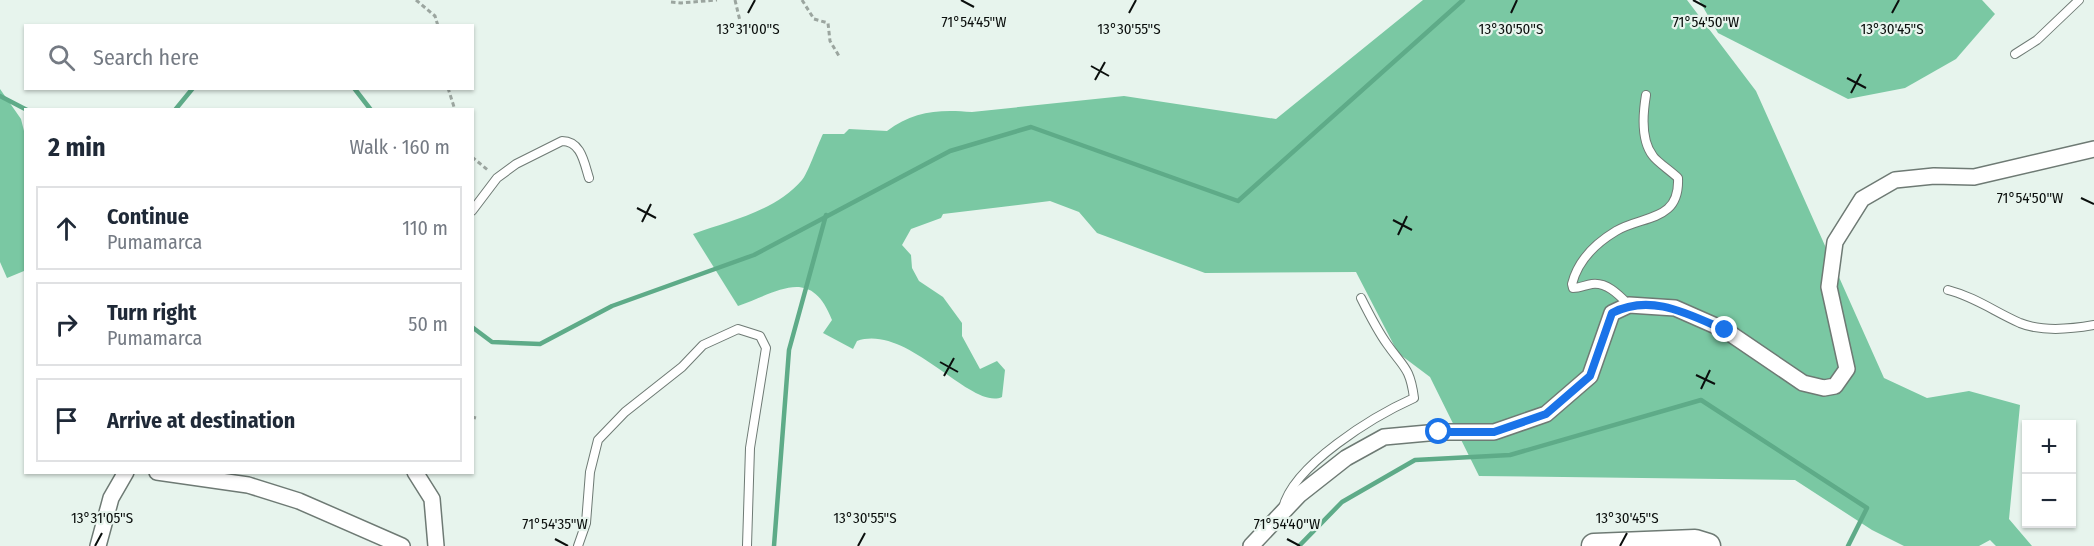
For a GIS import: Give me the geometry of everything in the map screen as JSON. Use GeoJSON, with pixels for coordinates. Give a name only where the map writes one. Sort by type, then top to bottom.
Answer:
{"type":"FeatureCollection","features":[{"type":"Feature","properties":{"kind":"main road"},"geometry":{"type":"LineString","coordinates":[[1594,546],[1695,542],[1708,546]]}},
{"type":"Feature","properties":{"kind":"street"},"geometry":{"type":"LineString","coordinates":[[1251,546],[1299,495],[1346,458],[1384,437],[1494,432],[1546,414],[1590,376],[1612,313],[1629,305],[1675,308],[1725,330],[1803,383],[1824,388],[1835,386],[1847,369],[1829,287],[1834,242],[1862,199],[1895,180],[1934,176],[1974,177],[2094,149]]}},
{"type":"Feature","properties":{"kind":"street"},"geometry":{"type":"LineString","coordinates":[[98,546],[111,498],[125,474]]}},
{"type":"Feature","properties":{"kind":"street"},"geometry":{"type":"LineString","coordinates":[[171,474],[248,485],[299,501],[402,546]]}},
{"type":"Feature","properties":{"kind":"street"},"geometry":{"type":"LineString","coordinates":[[417,474],[432,499],[436,546]]}},
{"type":"Feature","properties":{"kind":"lane"},"geometry":{"type":"LineString","coordinates":[[2015,54],[2037,40],[2079,0]]}},
{"type":"Feature","properties":{"kind":"lane"},"geometry":{"type":"LineString","coordinates":[[1629,305],[1610,288],[1596,283],[1578,288],[1572,284],[1588,252],[1617,230],[1662,214],[1678,188],[1678,178],[1653,157],[1648,144],[1643,115],[1646,95]]}},
{"type":"Feature","properties":{"kind":"lane"},"geometry":{"type":"LineString","coordinates":[[474,210],[479,206],[497,178],[562,141],[570,141],[576,146],[589,178]]}},
{"type":"Feature","properties":{"kind":"lane"},"geometry":{"type":"LineString","coordinates":[[1948,290],[1970,296],[2022,324],[2049,328],[2094,325]]}},
{"type":"Feature","properties":{"kind":"lane"},"geometry":{"type":"LineString","coordinates":[[1282,513],[1286,494],[1311,467],[1356,429],[1381,413],[1414,398],[1412,380],[1403,362],[1389,347],[1361,298]]}},
{"type":"Feature","properties":{"kind":"lane"},"geometry":{"type":"LineString","coordinates":[[578,546],[586,523],[590,472],[598,440],[625,412],[682,367],[703,345],[738,329],[760,336],[766,348],[750,448],[747,546]]}},
{"type":"Feature","properties":{"kind":"path"},"geometry":{"type":"LineString","coordinates":[[416,0],[435,16],[437,24]]}},
{"type":"Feature","properties":{"kind":"path"},"geometry":{"type":"LineString","coordinates":[[671,2],[717,0]]}},
{"type":"Feature","properties":{"kind":"path"},"geometry":{"type":"LineString","coordinates":[[735,0],[740,21]]}},
{"type":"Feature","properties":{"kind":"path"},"geometry":{"type":"LineString","coordinates":[[802,0],[814,19],[828,23],[830,41],[839,56]]}},
{"type":"Feature","properties":{"kind":"path"},"geometry":{"type":"LineString","coordinates":[[449,90],[454,108]]}},
{"type":"Feature","properties":{"kind":"path"},"geometry":{"type":"LineString","coordinates":[[474,159],[497,178]]}},
{"type":"Feature","properties":{"kind":"green space"},"geometry":{"type":"Polygon","coordinates":[[[1423,0],[1687,0],[1756,91],[1884,378],[1927,398],[1969,391],[2020,405],[2009,519],[2032,546],[1996,546],[1990,540],[1979,546],[1904,546],[1872,530],[1795,480],[1479,476],[1430,377],[1398,353],[1356,272],[1205,273],[1097,233],[1079,212],[1050,201],[943,214],[941,218],[911,229],[902,245],[911,255],[912,268],[919,281],[943,297],[962,323],[962,336],[980,369],[997,361],[1005,370],[1002,397],[989,398],[973,392],[917,354],[897,344],[877,339],[857,341],[853,349],[823,333],[832,320],[824,303],[814,293],[804,288],[793,287],[781,290],[738,306],[693,234],[751,214],[779,200],[791,191],[804,177],[823,134],[844,134],[849,129],[887,131],[917,115],[937,111],[972,112],[1124,96],[1276,119],[1423,0]]]}},
{"type":"Feature","properties":{"kind":"green space"},"geometry":{"type":"Polygon","coordinates":[[[1699,0],[1982,0],[1995,14],[1956,59],[1905,88],[1848,99],[1718,33],[1699,0]]]}},
{"type":"Feature","properties":{"kind":"green space"},"geometry":{"type":"Polygon","coordinates":[[[0,89],[21,119],[24,131],[24,271],[7,278],[0,262],[0,89]]]}},
{"type":"Feature","properties":{"kind":"waterway"},"geometry":{"type":"LineString","coordinates":[[474,328],[492,342],[540,344],[612,306],[754,255],[950,151],[1031,127],[1238,201],[1463,0]]}},
{"type":"Feature","properties":{"kind":"waterway"},"geometry":{"type":"LineString","coordinates":[[177,108],[191,90]]}},
{"type":"Feature","properties":{"kind":"waterway"},"geometry":{"type":"LineString","coordinates":[[356,90],[369,108]]}},
{"type":"Feature","properties":{"kind":"waterway"},"geometry":{"type":"LineString","coordinates":[[0,96],[24,108]]}},
{"type":"Feature","properties":{"kind":"waterway"},"geometry":{"type":"LineString","coordinates":[[774,546],[789,350],[826,215]]}},
{"type":"Feature","properties":{"kind":"waterway"},"geometry":{"type":"LineString","coordinates":[[1299,546],[1342,502],[1415,460],[1510,455],[1701,400],[1867,508],[1848,546]]}},
{"type":"Feature","properties":{"kind":"route"},"geometry":{"type":"LineString","coordinates":[[1439,432],[1494,432],[1546,414],[1571,395],[1590,376],[1612,313],[1629,305],[1675,308],[1725,330]]}}]}
